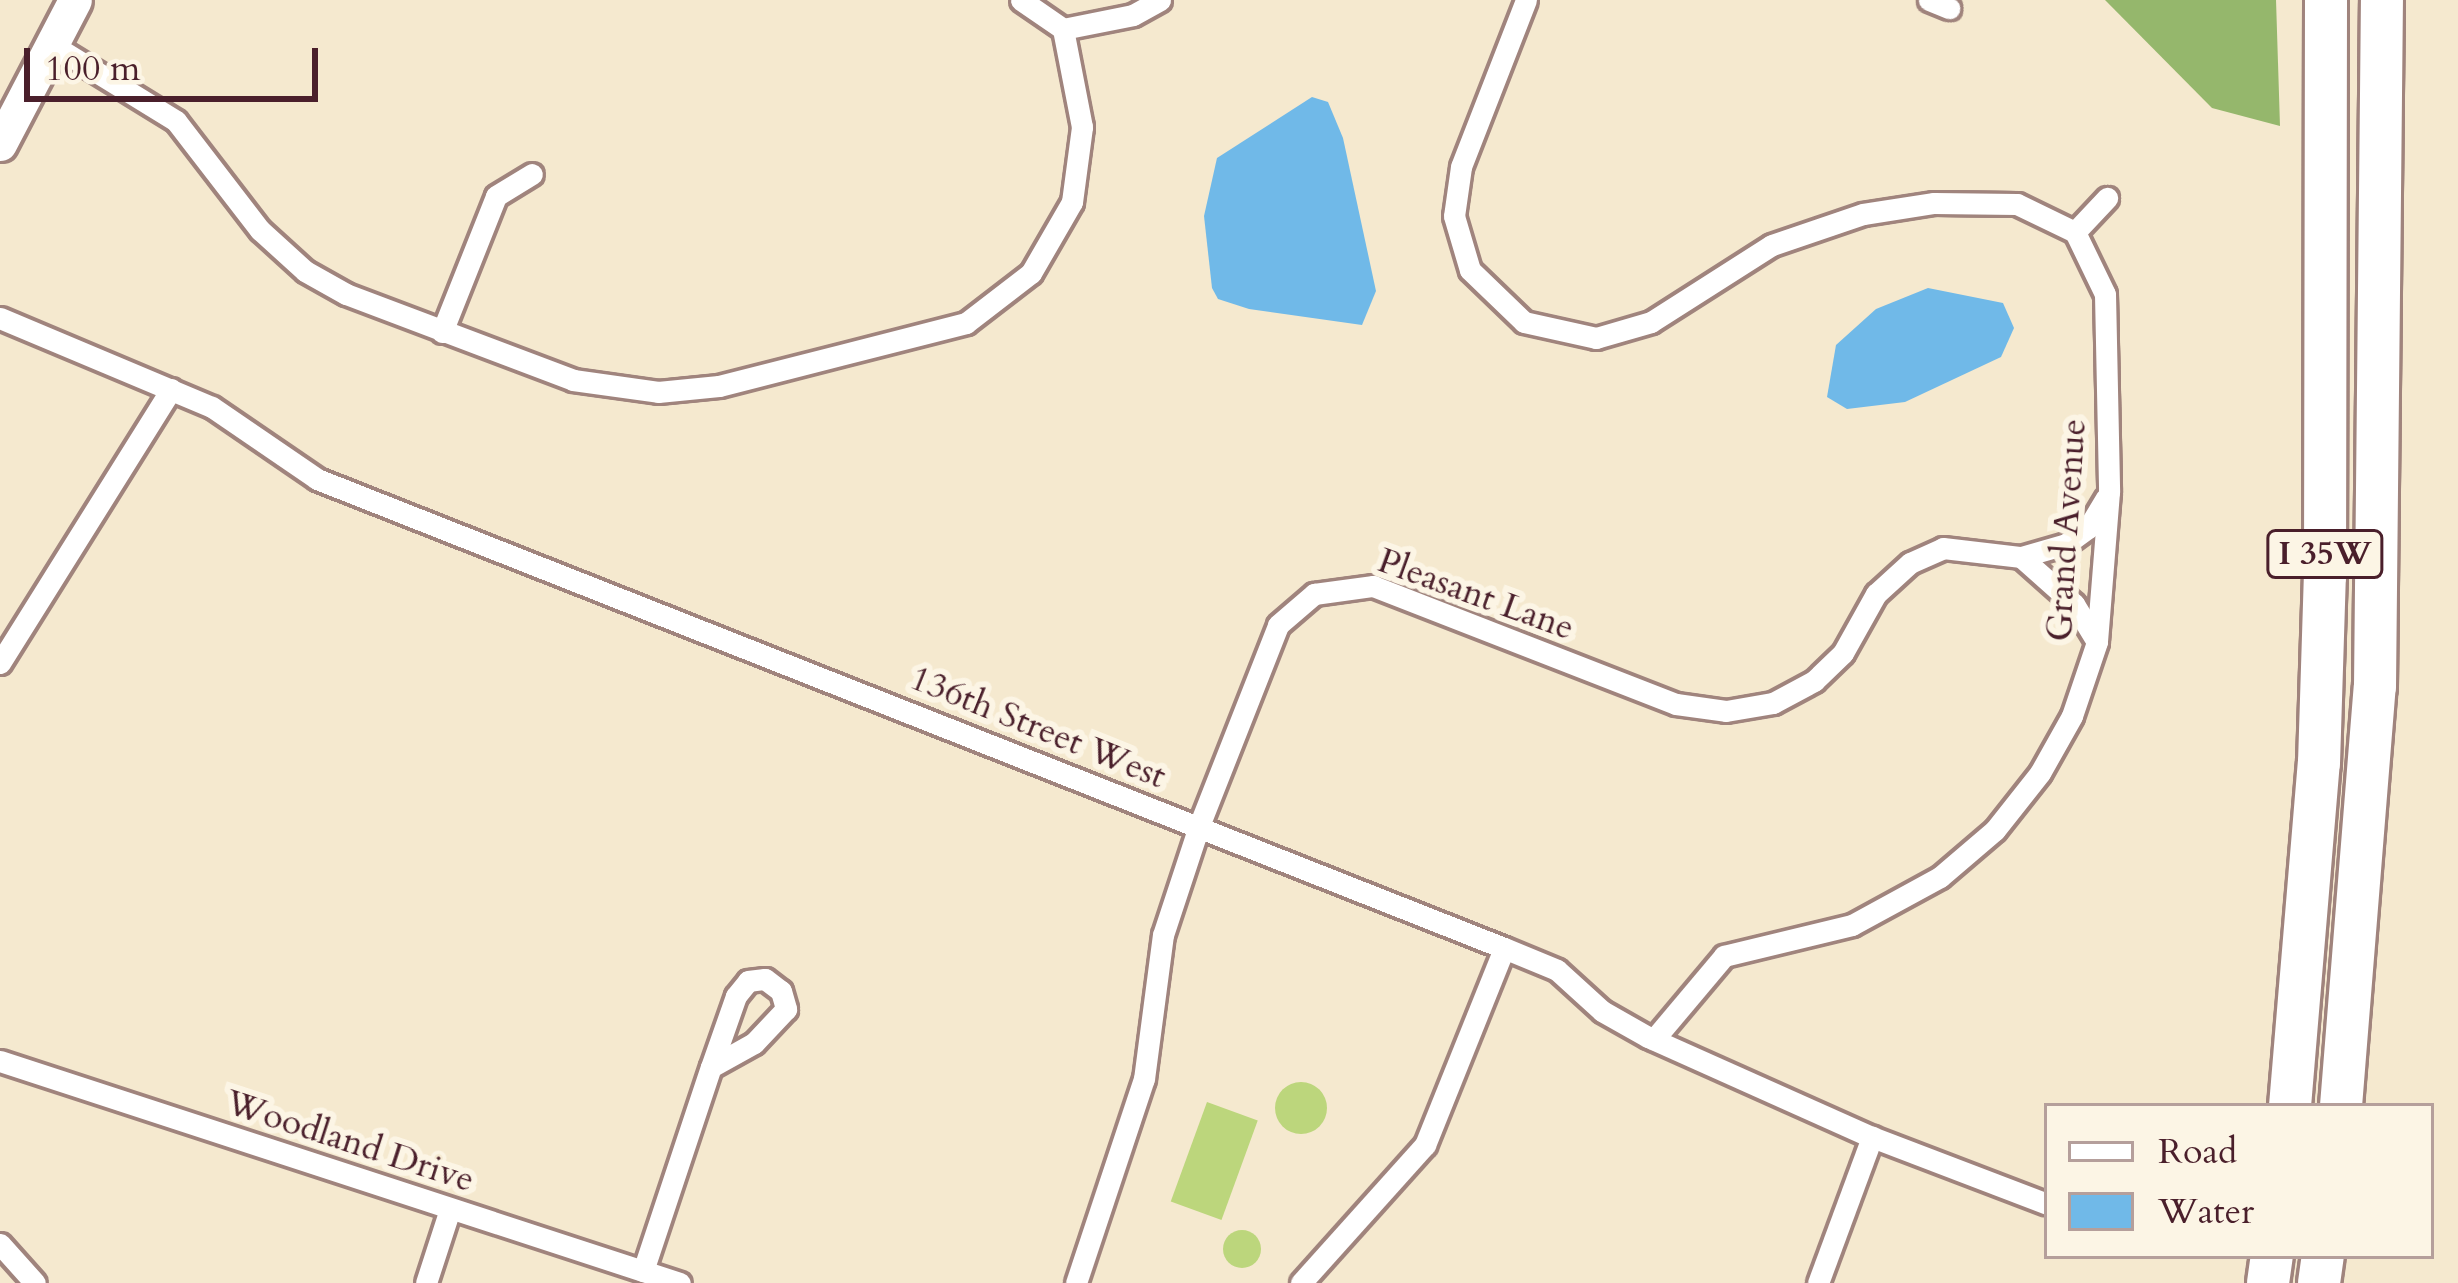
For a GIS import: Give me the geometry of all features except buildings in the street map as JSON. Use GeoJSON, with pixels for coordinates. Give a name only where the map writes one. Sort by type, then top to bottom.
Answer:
{"type":"FeatureCollection","features":[{"type":"Feature","properties":{"kind":"highway","name":"I 35W"},"geometry":{"type":"LineString","coordinates":[[2290,1103],[2324,624],[2326,0]]}},
{"type":"Feature","properties":{"kind":"highway","name":"I 35W"},"geometry":{"type":"LineString","coordinates":[[2341,1103],[2375,687],[2382,0]]}},
{"type":"Feature","properties":{"kind":"main road"},"geometry":{"type":"LineString","coordinates":[[0,144],[72,0]]}},
{"type":"Feature","properties":{"kind":"street"},"geometry":{"type":"LineString","coordinates":[[51,44],[176,121],[260,230],[305,271],[442,332],[573,380],[658,392],[719,386],[965,322],[1031,273],[1072,202],[1082,127],[1063,29],[1021,0]]}},
{"type":"Feature","properties":{"kind":"street"},"geometry":{"type":"LineString","coordinates":[[1063,29],[1133,15],[1160,0]]}},
{"type":"Feature","properties":{"kind":"street"},"geometry":{"type":"LineString","coordinates":[[1526,0],[1461,167],[1454,216],[1471,269],[1524,322],[1596,338],[1651,322],[1772,245],[1863,214],[1934,203],[2017,204],[2075,232],[2107,198]]}},
{"type":"Feature","properties":{"kind":"street"},"geometry":{"type":"LineString","coordinates":[[442,332],[496,196],[532,174]]}},
{"type":"Feature","properties":{"kind":"street","name":"Grand Avenue"},"geometry":{"type":"LineString","coordinates":[[1654,1040],[1724,956],[1852,925],[1970,854],[2040,773],[2072,716],[2097,642],[2109,492],[2105,294],[2075,232]]}},
{"type":"Feature","properties":{"kind":"street","name":"136th Street West"},"geometry":{"type":"LineString","coordinates":[[0,318],[171,388],[317,479],[1504,947],[1557,970],[1602,1010],[1654,1040],[1872,1138],[2044,1203]]}},
{"type":"Feature","properties":{"kind":"street"},"geometry":{"type":"LineString","coordinates":[[0,663],[171,388]]}},
{"type":"Feature","properties":{"kind":"street"},"geometry":{"type":"LineString","coordinates":[[2097,642],[2074,604],[2021,557],[2077,536],[2109,492]]}},
{"type":"Feature","properties":{"kind":"street","name":"Pleasant Lane"},"geometry":{"type":"LineString","coordinates":[[1076,1283],[1144,1079],[1163,935],[1199,826],[1278,625],[1330,588],[1373,586],[1676,704],[1726,711],[1773,703],[1814,681],[1843,653],[1876,594],[1910,562],[1943,548],[2021,557]]}},
{"type":"Feature","properties":{"kind":"street"},"geometry":{"type":"LineString","coordinates":[[1300,1283],[1425,1145],[1504,947]]}},
{"type":"Feature","properties":{"kind":"street","name":"Woodland Drive"},"geometry":{"type":"LineString","coordinates":[[0,1060],[680,1283]]}},
{"type":"Feature","properties":{"kind":"street"},"geometry":{"type":"LineString","coordinates":[[644,1271],[711,1067]]}},
{"type":"Feature","properties":{"kind":"street"},"geometry":{"type":"LineString","coordinates":[[1817,1283],[1872,1138]]}},
{"type":"Feature","properties":{"kind":"street"},"geometry":{"type":"LineString","coordinates":[[426,1283],[450,1208]]}},
{"type":"Feature","properties":{"kind":"street"},"geometry":{"type":"LineString","coordinates":[[0,1244],[35,1283]]}},
{"type":"Feature","properties":{"kind":"green space"},"geometry":{"type":"Polygon","coordinates":[[[2105,0],[2276,0],[2280,126],[2212,108],[2105,0]]]}},
{"type":"Feature","properties":{"kind":"green space"},"geometry":{"type":"Polygon","coordinates":[[[1301,1082],[1319,1090],[1327,1108],[1319,1126],[1301,1134],[1283,1126],[1275,1108],[1283,1090],[1301,1082]]]}},
{"type":"Feature","properties":{"kind":"green space"},"geometry":{"type":"Polygon","coordinates":[[[1207,1102],[1258,1120],[1221,1220],[1171,1202],[1207,1102]]]}},
{"type":"Feature","properties":{"kind":"green space"},"geometry":{"type":"Polygon","coordinates":[[[1242,1230],[1255,1236],[1261,1249],[1255,1262],[1242,1268],[1229,1262],[1223,1249],[1229,1236],[1242,1230]]]}},
{"type":"Feature","properties":{"kind":"water"},"geometry":{"type":"Polygon","coordinates":[[[1312,97],[1328,102],[1343,138],[1376,291],[1362,325],[1249,309],[1218,299],[1212,288],[1204,216],[1217,158],[1312,97]]]}},
{"type":"Feature","properties":{"kind":"water"},"geometry":{"type":"Polygon","coordinates":[[[1928,288],[2003,303],[2014,328],[2001,357],[1905,402],[1847,409],[1827,397],[1836,345],[1876,309],[1928,288]]]}}]}
